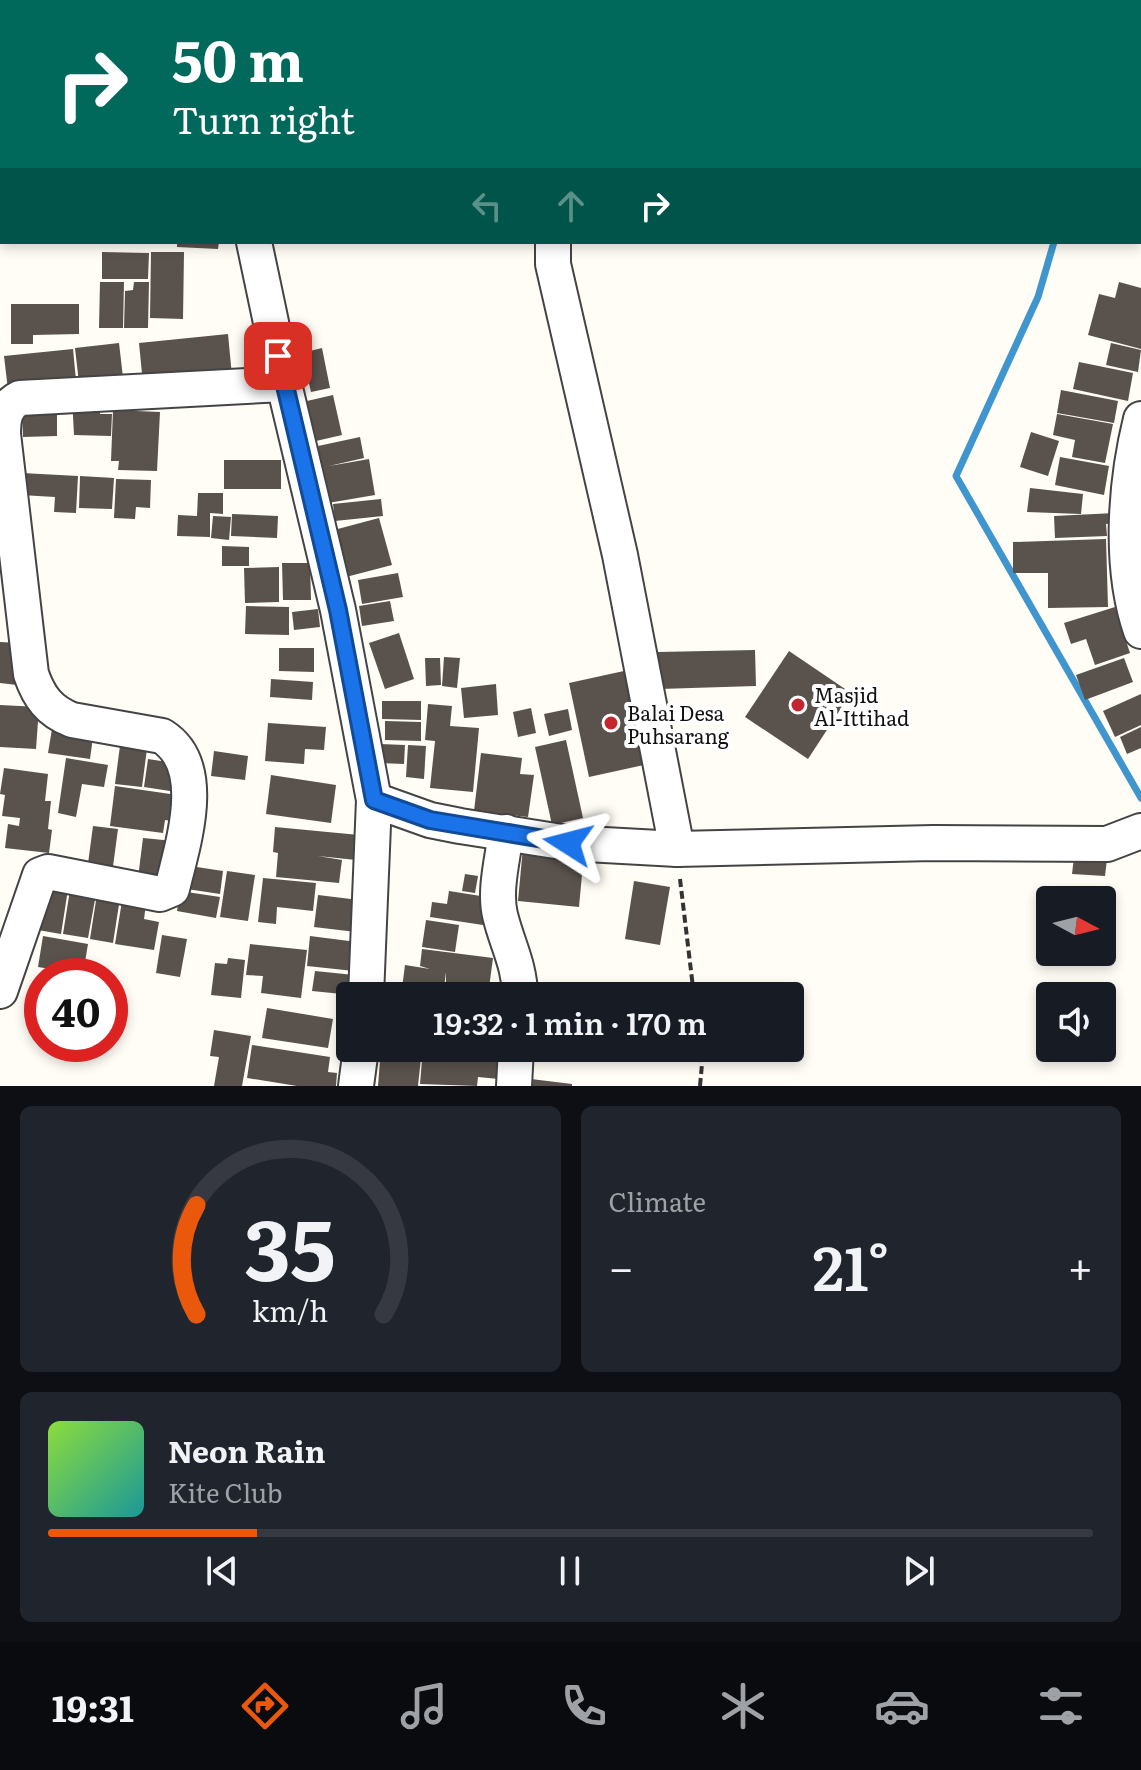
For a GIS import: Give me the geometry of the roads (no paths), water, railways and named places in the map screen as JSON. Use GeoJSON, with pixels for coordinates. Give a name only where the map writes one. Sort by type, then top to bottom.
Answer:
{"type":"FeatureCollection","features":[{"type":"Feature","properties":{"kind":"street"},"geometry":{"type":"LineString","coordinates":[[254,244],[338,610],[374,800],[367,982]]}},
{"type":"Feature","properties":{"kind":"street"},"geometry":{"type":"LineString","coordinates":[[553,244],[553,264],[620,555],[677,849]]}},
{"type":"Feature","properties":{"kind":"street"},"geometry":{"type":"LineString","coordinates":[[0,991],[40,875],[48,872],[167,893],[172,889],[189,816],[190,797],[188,779],[169,740],[162,736],[72,720],[59,715],[37,693],[31,674],[3,434],[9,405],[20,398],[284,384]]}},
{"type":"Feature","properties":{"kind":"street"},"geometry":{"type":"LineString","coordinates":[[1141,419],[1129,508],[1127,559],[1141,631]]}},
{"type":"Feature","properties":{"kind":"street"},"geometry":{"type":"LineString","coordinates":[[374,800],[430,820],[568,843],[677,849],[933,843],[1107,844],[1141,831]]}},
{"type":"Feature","properties":{"kind":"street"},"geometry":{"type":"LineString","coordinates":[[506,832],[499,894],[500,914],[517,964],[519,982]]}},
{"type":"Feature","properties":{"kind":"street"},"geometry":{"type":"LineString","coordinates":[[356,1086],[359,1062]]}},
{"type":"Feature","properties":{"kind":"street"},"geometry":{"type":"LineString","coordinates":[[514,1086],[515,1062]]}},
{"type":"Feature","properties":{"kind":"waterway"},"geometry":{"type":"LineString","coordinates":[[1053,244],[1038,297],[956,476],[1141,798]]}},
{"type":"Feature","properties":{"kind":"place","name":"Masjid Al-Ittihad"},"geometry":{"type":"Point","coordinates":[798,705]}},
{"type":"Feature","properties":{"kind":"place","name":"Balai Desa Puhsarang"},"geometry":{"type":"Point","coordinates":[611,723]}}]}
